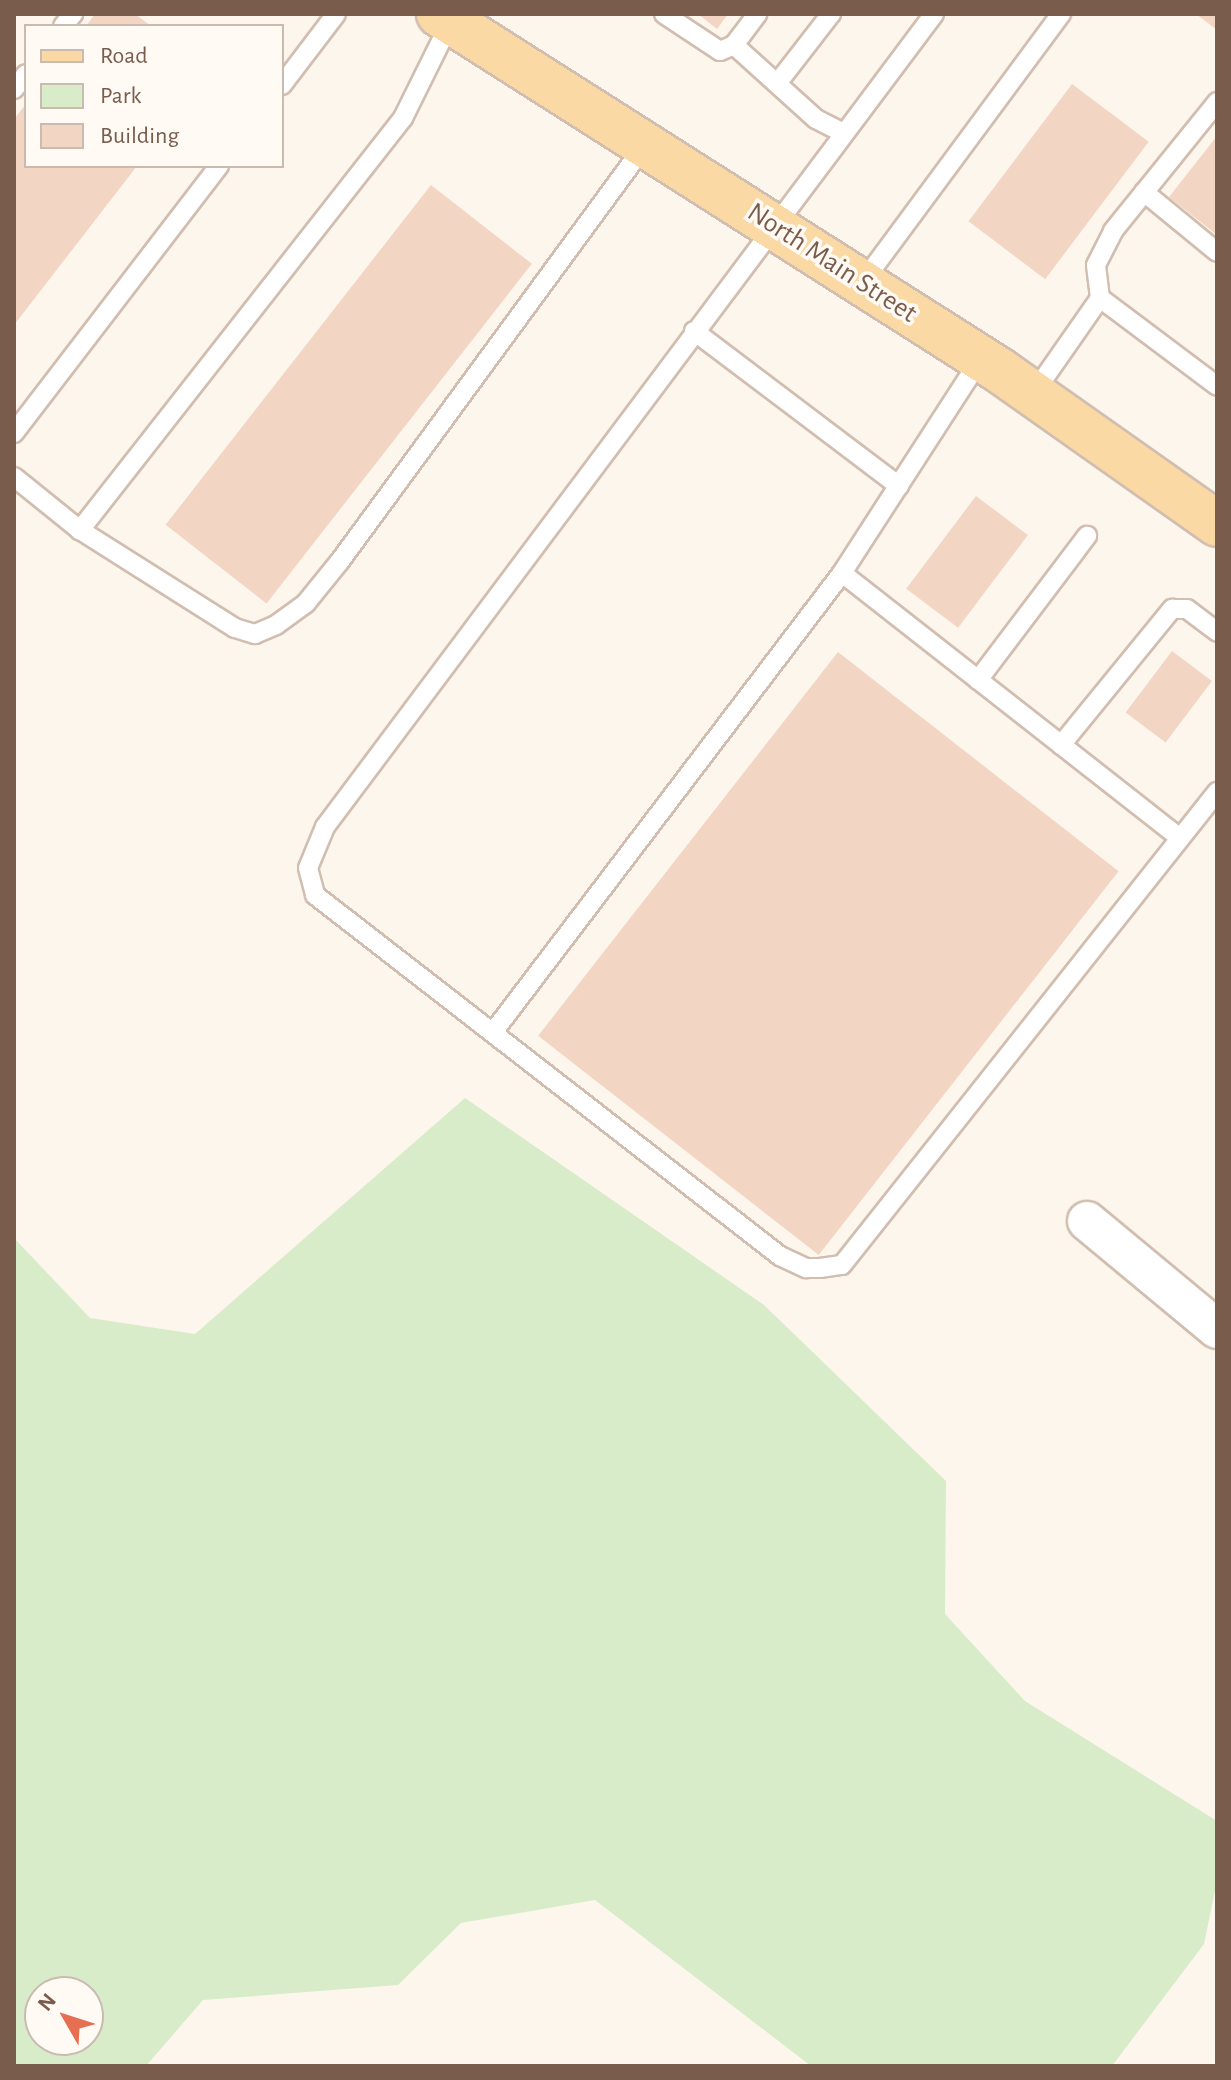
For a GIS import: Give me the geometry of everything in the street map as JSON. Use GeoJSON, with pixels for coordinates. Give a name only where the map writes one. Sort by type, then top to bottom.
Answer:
{"type":"FeatureCollection","features":[{"type":"Feature","properties":{"kind":"main road","name":"North Main Street"},"geometry":{"type":"LineString","coordinates":[[447,17],[981,358],[1217,524]]}},
{"type":"Feature","properties":{"kind":"street"},"geometry":{"type":"LineString","coordinates":[[1087,1221],[1217,1329]]}},
{"type":"Feature","properties":{"kind":"lane"},"geometry":{"type":"LineString","coordinates":[[284,82],[336,14]]}},
{"type":"Feature","properties":{"kind":"lane"},"geometry":{"type":"LineString","coordinates":[[664,14],[707,47],[720,51],[734,45],[757,14]]}},
{"type":"Feature","properties":{"kind":"lane"},"geometry":{"type":"LineString","coordinates":[[779,81],[831,14]]}},
{"type":"Feature","properties":{"kind":"lane"},"geometry":{"type":"LineString","coordinates":[[934,14],[325,827],[308,868],[315,895],[780,1256],[806,1268],[842,1265],[1217,792]]}},
{"type":"Feature","properties":{"kind":"lane"},"geometry":{"type":"LineString","coordinates":[[862,283],[1061,14]]}},
{"type":"Feature","properties":{"kind":"lane"},"geometry":{"type":"LineString","coordinates":[[80,530],[403,118],[447,17]]}},
{"type":"Feature","properties":{"kind":"lane"},"geometry":{"type":"LineString","coordinates":[[734,45],[779,81],[816,119],[844,133]]}},
{"type":"Feature","properties":{"kind":"lane"},"geometry":{"type":"LineString","coordinates":[[1033,394],[1100,298],[1096,265],[1113,231],[1217,102]]}},
{"type":"Feature","properties":{"kind":"lane"},"geometry":{"type":"LineString","coordinates":[[14,477],[80,530],[235,628],[255,634],[276,625],[306,603],[340,561],[645,145]]}},
{"type":"Feature","properties":{"kind":"lane"},"geometry":{"type":"LineString","coordinates":[[14,433],[217,168]]}},
{"type":"Feature","properties":{"kind":"lane"},"geometry":{"type":"LineString","coordinates":[[1144,192],[1217,252]]}},
{"type":"Feature","properties":{"kind":"lane"},"geometry":{"type":"LineString","coordinates":[[1100,298],[1217,386]]}},
{"type":"Feature","properties":{"kind":"lane"},"geometry":{"type":"LineString","coordinates":[[694,331],[899,486]]}},
{"type":"Feature","properties":{"kind":"lane"},"geometry":{"type":"LineString","coordinates":[[494,1031],[842,573],[981,358]]}},
{"type":"Feature","properties":{"kind":"lane"},"geometry":{"type":"LineString","coordinates":[[978,680],[1087,536]]}},
{"type":"Feature","properties":{"kind":"lane"},"geometry":{"type":"LineString","coordinates":[[842,573],[1180,838]]}},
{"type":"Feature","properties":{"kind":"lane"},"geometry":{"type":"LineString","coordinates":[[1061,745],[1158,621],[1172,609],[1187,609],[1217,632]]}},
{"type":"Feature","properties":{"kind":"green space"},"geometry":{"type":"Polygon","coordinates":[[[465,1098],[764,1305],[946,1481],[945,1614],[1025,1701],[1217,1821],[1217,1881],[1204,1944],[1112,2066],[811,2066],[595,1900],[461,1923],[398,1985],[203,2000],[146,2066],[14,2066],[14,1238],[90,1318],[195,1334],[465,1098]]]}},
{"type":"Feature","properties":{"kind":"building"},"geometry":{"type":"Polygon","coordinates":[[[95,14],[135,14],[148,24],[88,24],[95,14]]]}},
{"type":"Feature","properties":{"kind":"building"},"geometry":{"type":"Polygon","coordinates":[[[698,14],[728,14],[717,29],[698,14]]]}},
{"type":"Feature","properties":{"kind":"building"},"geometry":{"type":"Polygon","coordinates":[[[1196,14],[1217,14],[1217,30],[1196,14]]]}},
{"type":"Feature","properties":{"kind":"building"},"geometry":{"type":"Polygon","coordinates":[[[1072,84],[1149,142],[1045,279],[968,221],[1072,84]]]}},
{"type":"Feature","properties":{"kind":"building"},"geometry":{"type":"Polygon","coordinates":[[[24,106],[24,168],[135,168],[14,325],[14,119],[24,106]]]}},
{"type":"Feature","properties":{"kind":"building"},"geometry":{"type":"Polygon","coordinates":[[[1217,136],[1217,235],[1169,197],[1217,136]]]}},
{"type":"Feature","properties":{"kind":"building"},"geometry":{"type":"Polygon","coordinates":[[[431,185],[532,264],[267,603],[166,525],[431,185]]]}},
{"type":"Feature","properties":{"kind":"building"},"geometry":{"type":"Polygon","coordinates":[[[976,496],[1028,535],[958,628],[906,589],[976,496]]]}},
{"type":"Feature","properties":{"kind":"building"},"geometry":{"type":"Polygon","coordinates":[[[1172,651],[1212,681],[1166,743],[1126,712],[1172,651]]]}},
{"type":"Feature","properties":{"kind":"building"},"geometry":{"type":"Polygon","coordinates":[[[838,652],[1119,871],[819,1255],[538,1036],[838,652]]]}}]}
